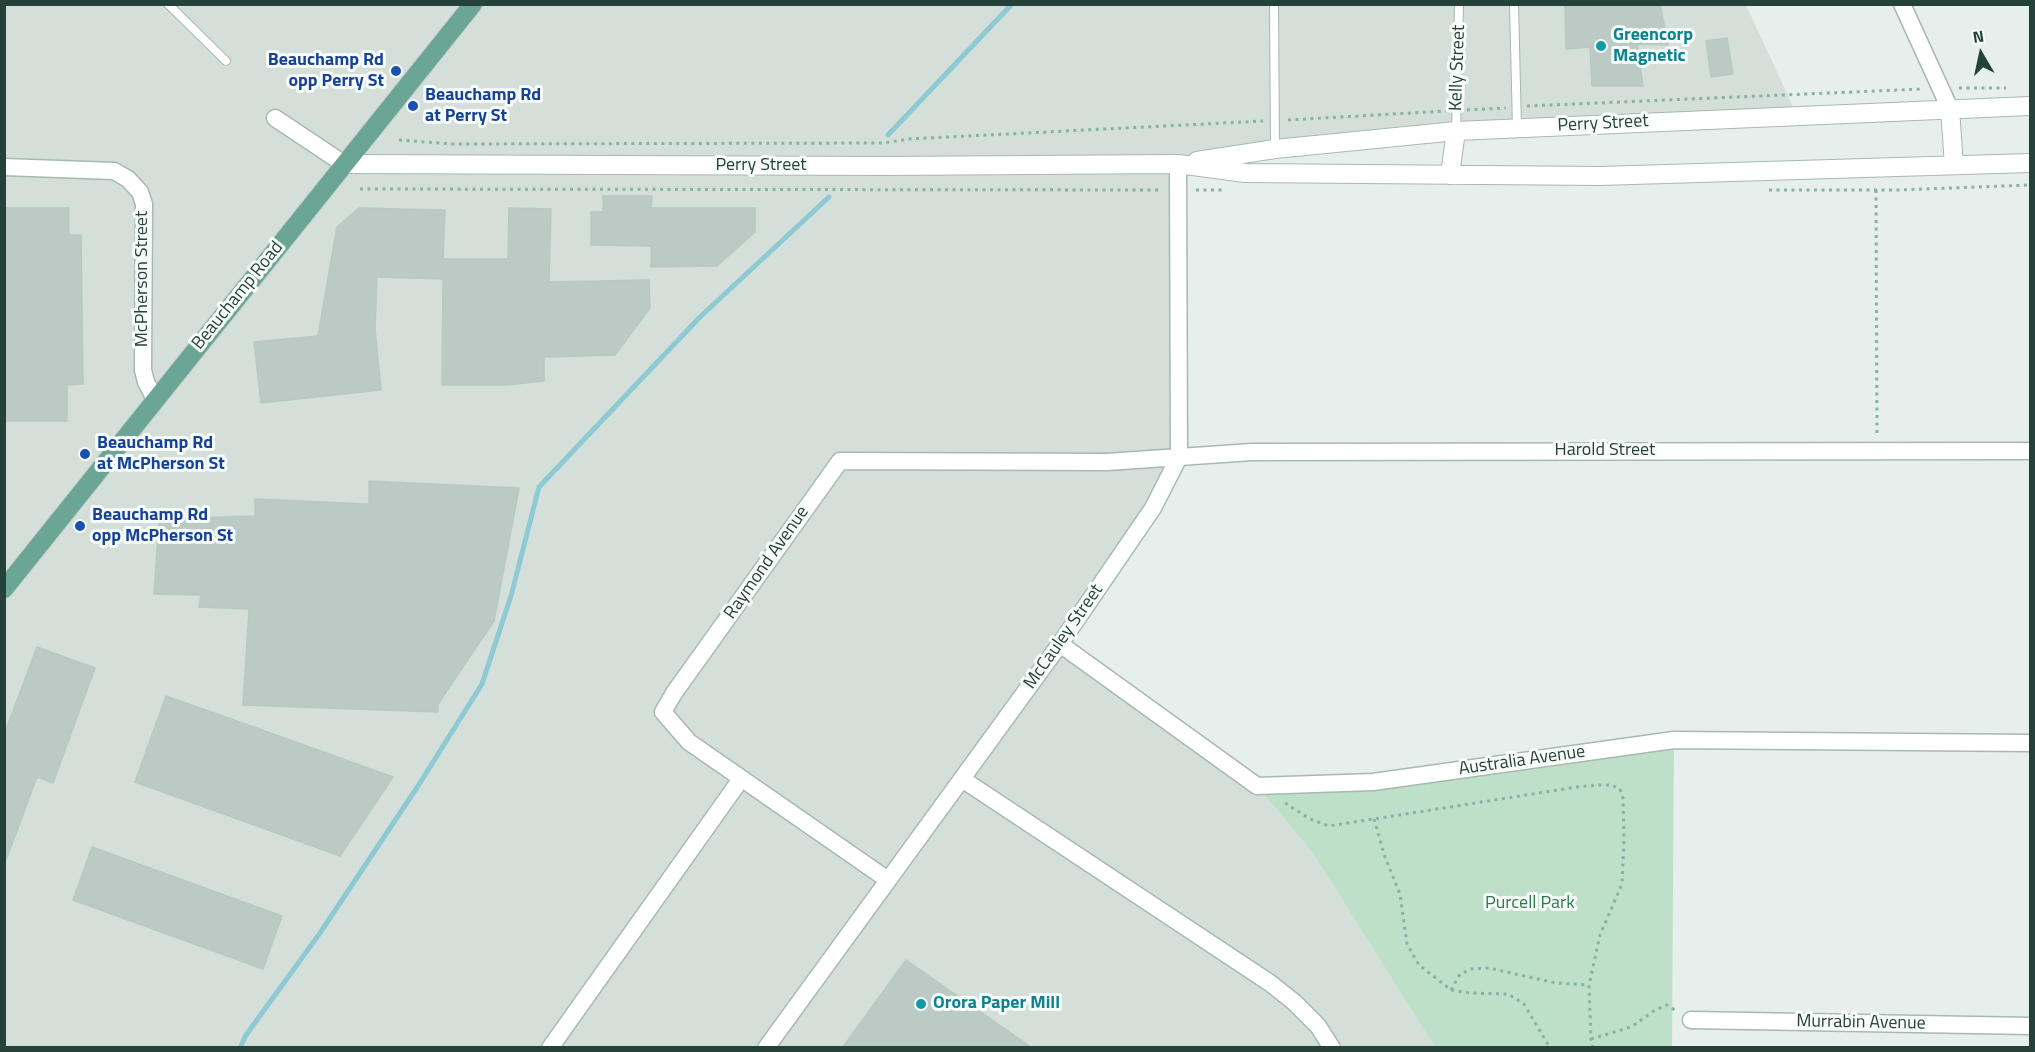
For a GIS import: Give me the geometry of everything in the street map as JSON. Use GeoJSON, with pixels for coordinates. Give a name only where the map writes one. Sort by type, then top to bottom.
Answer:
{"type":"FeatureCollection","features":[{"type":"Feature","properties":{"kind":"main road","name":"Beauchamp Road"},"geometry":{"type":"LineString","coordinates":[[4,589],[473,4]]}},
{"type":"Feature","properties":{"kind":"street"},"geometry":{"type":"LineString","coordinates":[[1902,4],[1950,109],[1954,165]]}},
{"type":"Feature","properties":{"kind":"street","name":"Perry Street"},"geometry":{"type":"LineString","coordinates":[[1178,164],[1275,149],[1456,131],[2031,106]]}},
{"type":"Feature","properties":{"kind":"street"},"geometry":{"type":"LineString","coordinates":[[274,118],[344,165]]}},
{"type":"Feature","properties":{"kind":"street"},"geometry":{"type":"LineString","coordinates":[[1450,175],[1456,131]]}},
{"type":"Feature","properties":{"kind":"street","name":"Perry Street"},"geometry":{"type":"LineString","coordinates":[[344,165],[1178,164],[1245,173],[1600,176],[2031,163]]}},
{"type":"Feature","properties":{"kind":"street","name":"McCauley Street"},"geometry":{"type":"LineString","coordinates":[[766,1047],[1060,644],[1153,508],[1179,457],[1178,164]]}},
{"type":"Feature","properties":{"kind":"street","name":"McPherson Street"},"geometry":{"type":"LineString","coordinates":[[4,167],[114,171],[128,179],[140,192],[144,204],[143,370],[146,382],[155,399]]}},
{"type":"Feature","properties":{"kind":"street","name":"Harold Street"},"geometry":{"type":"LineString","coordinates":[[1179,457],[1264,452],[2031,451]]}},
{"type":"Feature","properties":{"kind":"street","name":"Raymond Avenue"},"geometry":{"type":"LineString","coordinates":[[888,880],[689,742],[663,712],[674,693],[840,461],[1107,462],[1179,457]]}},
{"type":"Feature","properties":{"kind":"street","name":"Australia Avenue"},"geometry":{"type":"LineString","coordinates":[[1060,644],[1257,786],[1373,782],[1674,740],[2031,743]]}},
{"type":"Feature","properties":{"kind":"street"},"geometry":{"type":"LineString","coordinates":[[550,1047],[741,779]]}},
{"type":"Feature","properties":{"kind":"street"},"geometry":{"type":"LineString","coordinates":[[962,779],[1269,983],[1294,1002],[1318,1026],[1332,1047]]}},
{"type":"Feature","properties":{"kind":"street","name":"Murrabin Avenue"},"geometry":{"type":"LineString","coordinates":[[1690,1020],[2031,1026]]}},
{"type":"Feature","properties":{"kind":"lane"},"geometry":{"type":"LineString","coordinates":[[168,4],[226,61]]}},
{"type":"Feature","properties":{"kind":"lane"},"geometry":{"type":"LineString","coordinates":[[1274,4],[1275,149]]}},
{"type":"Feature","properties":{"kind":"lane","name":"Kelly Street"},"geometry":{"type":"LineString","coordinates":[[1456,131],[1460,4]]}},
{"type":"Feature","properties":{"kind":"lane"},"geometry":{"type":"LineString","coordinates":[[1514,4],[1517,128]]}},
{"type":"Feature","properties":{"kind":"path"},"geometry":{"type":"LineString","coordinates":[[399,140],[452,144],[884,143],[909,139],[1517,107],[1941,88],[2009,88]]}},
{"type":"Feature","properties":{"kind":"path"},"geometry":{"type":"LineString","coordinates":[[1758,190],[1876,190],[2031,185]]}},
{"type":"Feature","properties":{"kind":"path"},"geometry":{"type":"LineString","coordinates":[[360,189],[1225,190]]}},
{"type":"Feature","properties":{"kind":"path"},"geometry":{"type":"LineString","coordinates":[[1876,190],[1877,451]]}},
{"type":"Feature","properties":{"kind":"path"},"geometry":{"type":"LineString","coordinates":[[1284,802],[1310,819],[1329,826],[1577,787],[1611,785],[1620,789],[1623,798],[1624,840],[1622,884],[1600,935],[1589,985],[1593,1047]]}},
{"type":"Feature","properties":{"kind":"path"},"geometry":{"type":"LineString","coordinates":[[1374,819],[1385,857],[1400,894],[1407,944],[1419,965],[1451,990],[1508,994],[1524,1004],[1550,1047]]}},
{"type":"Feature","properties":{"kind":"path"},"geometry":{"type":"LineString","coordinates":[[1451,990],[1460,974],[1471,969],[1489,968],[1556,983],[1589,985]]}},
{"type":"Feature","properties":{"kind":"path"},"geometry":{"type":"LineString","coordinates":[[1591,1039],[1631,1027],[1655,1010],[1667,1005],[1690,1020]]}},
{"type":"Feature","properties":{"kind":"shaded area"},"geometry":{"type":"Polygon","coordinates":[[[5,5],[1746,5],[1797,115],[1456,131],[1178,164],[1179,457],[1061,644],[1257,786],[1312,852],[1435,1047],[5,1048],[5,5]]]}},
{"type":"Feature","properties":{"kind":"green space","name":"Purcell Park"},"geometry":{"type":"Polygon","coordinates":[[[1674,740],[1672,1047],[1435,1047],[1312,852],[1257,786],[1373,782],[1674,740]]]}},
{"type":"Feature","properties":{"kind":"building","name":"Greencorp Magnetic"},"geometry":{"type":"Polygon","coordinates":[[[1565,4],[1660,4],[1668,45],[1637,44],[1643,86],[1592,86],[1590,47],[1566,49],[1565,4]]]}},
{"type":"Feature","properties":{"kind":"building"},"geometry":{"type":"Polygon","coordinates":[[[1727,38],[1733,74],[1711,77],[1706,41],[1727,38]]]}},
{"type":"Feature","properties":{"kind":"building"},"geometry":{"type":"Polygon","coordinates":[[[603,196],[652,196],[651,208],[755,208],[755,232],[717,266],[651,267],[651,246],[591,245],[591,212],[603,212],[603,196]]]}},
{"type":"Feature","properties":{"kind":"building"},"geometry":{"type":"Polygon","coordinates":[[[4,208],[69,208],[69,235],[81,235],[83,384],[67,385],[67,421],[4,421],[4,208]]]}},
{"type":"Feature","properties":{"kind":"building"},"geometry":{"type":"Polygon","coordinates":[[[359,208],[445,210],[443,259],[508,259],[509,208],[551,209],[549,282],[649,280],[650,308],[615,355],[544,357],[544,381],[507,385],[442,385],[443,279],[377,277],[375,329],[381,390],[261,403],[254,342],[318,336],[337,227],[359,208]]]}},
{"type":"Feature","properties":{"kind":"building"},"geometry":{"type":"Polygon","coordinates":[[[369,481],[519,488],[494,621],[438,704],[438,712],[243,705],[249,609],[199,607],[201,595],[154,594],[159,519],[255,516],[255,499],[369,504],[369,481]]]}},
{"type":"Feature","properties":{"kind":"building"},"geometry":{"type":"Polygon","coordinates":[[[37,647],[95,668],[53,783],[37,777],[6,860],[4,860],[4,735],[37,647]]]}},
{"type":"Feature","properties":{"kind":"building"},"geometry":{"type":"Polygon","coordinates":[[[166,696],[393,777],[340,856],[135,782],[166,696]]]}},
{"type":"Feature","properties":{"kind":"building"},"geometry":{"type":"Polygon","coordinates":[[[92,847],[282,916],[263,969],[73,900],[92,847]]]}},
{"type":"Feature","properties":{"kind":"building","name":"Orora Paper Mill"},"geometry":{"type":"Polygon","coordinates":[[[906,960],[1031,1047],[843,1047],[906,960]]]}},
{"type":"Feature","properties":{"kind":"waterway"},"geometry":{"type":"LineString","coordinates":[[888,135],[1012,4]]}},
{"type":"Feature","properties":{"kind":"waterway"},"geometry":{"type":"LineString","coordinates":[[240,1048],[246,1035],[320,933],[418,786],[482,684],[511,596],[539,487],[700,317],[829,197]]}},
{"type":"Feature","properties":{"kind":"place","name":"Greencorp Magnetic"},"geometry":{"type":"Point","coordinates":[1601,46]}},
{"type":"Feature","properties":{"kind":"place","name":"Beauchamp Rd opp Perry St"},"geometry":{"type":"Point","coordinates":[396,71]}},
{"type":"Feature","properties":{"kind":"place","name":"Beauchamp Rd at Perry St"},"geometry":{"type":"Point","coordinates":[413,106]}},
{"type":"Feature","properties":{"kind":"place","name":"Beauchamp Rd at McPherson St"},"geometry":{"type":"Point","coordinates":[85,454]}},
{"type":"Feature","properties":{"kind":"place","name":"Beauchamp Rd opp McPherson St"},"geometry":{"type":"Point","coordinates":[80,526]}},
{"type":"Feature","properties":{"kind":"place","name":"Orora Paper Mill"},"geometry":{"type":"Point","coordinates":[921,1004]}}]}
